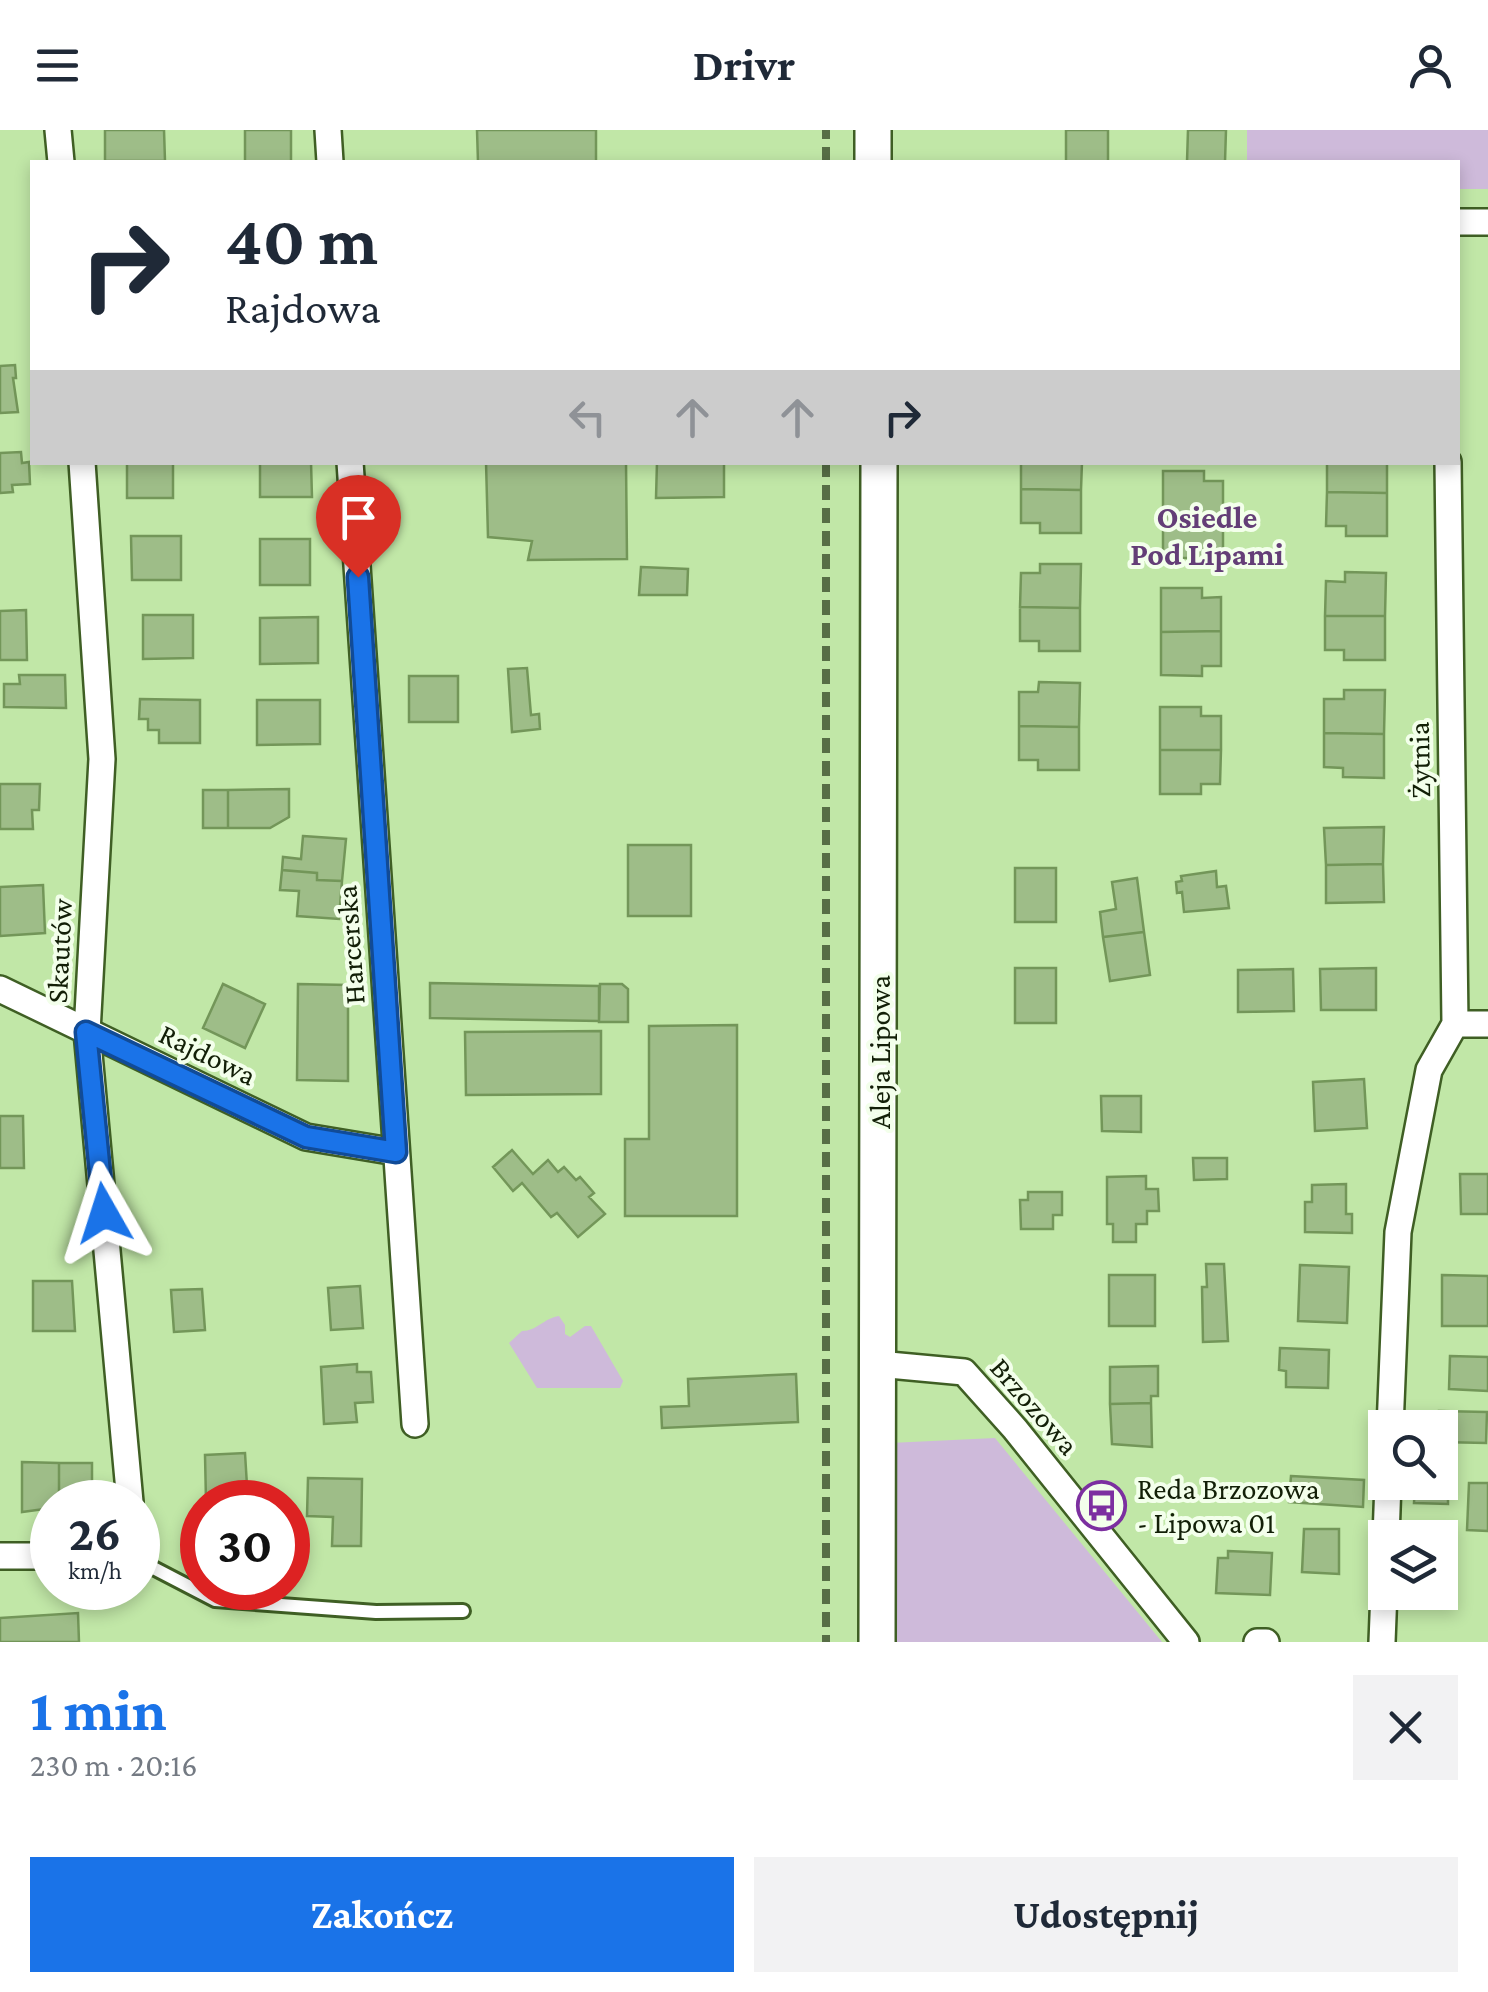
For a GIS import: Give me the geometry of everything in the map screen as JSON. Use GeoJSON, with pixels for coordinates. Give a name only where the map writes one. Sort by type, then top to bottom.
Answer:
{"type":"FeatureCollection","features":[{"type":"Feature","properties":{"kind":"street"},"geometry":{"type":"LineString","coordinates":[[58,130],[60,160]]}},
{"type":"Feature","properties":{"kind":"street"},"geometry":{"type":"LineString","coordinates":[[328,130],[330,160]]}},
{"type":"Feature","properties":{"kind":"street"},"geometry":{"type":"LineString","coordinates":[[873,130],[873,160]]}},
{"type":"Feature","properties":{"kind":"street"},"geometry":{"type":"LineString","coordinates":[[1460,222],[1488,222]]}},
{"type":"Feature","properties":{"kind":"street","name":"Skautów"},"geometry":{"type":"LineString","coordinates":[[82,465],[102,759],[86,1032],[128,1480]]}},
{"type":"Feature","properties":{"kind":"street","name":"Harcerska"},"geometry":{"type":"LineString","coordinates":[[350,465],[415,1424]]}},
{"type":"Feature","properties":{"kind":"street","name":"Aleja Lipowa"},"geometry":{"type":"LineString","coordinates":[[877,1642],[878,465]]}},
{"type":"Feature","properties":{"kind":"street","name":"Żytnia"},"geometry":{"type":"LineString","coordinates":[[1448,465],[1454,1024]]}},
{"type":"Feature","properties":{"kind":"street","name":"Rajdowa"},"geometry":{"type":"LineString","coordinates":[[0,989],[306,1137],[396,1152]]}},
{"type":"Feature","properties":{"kind":"street"},"geometry":{"type":"LineString","coordinates":[[1391,1410],[1398,1232],[1429,1070],[1454,1024],[1488,1024]]}},
{"type":"Feature","properties":{"kind":"street","name":"Brzozowa"},"geometry":{"type":"LineString","coordinates":[[878,1364],[964,1372],[1015,1429],[1186,1642]]}},
{"type":"Feature","properties":{"kind":"street"},"geometry":{"type":"LineString","coordinates":[[0,1556],[30,1556]]}},
{"type":"Feature","properties":{"kind":"street"},"geometry":{"type":"LineString","coordinates":[[1382,1642],[1383,1610]]}},
{"type":"Feature","properties":{"kind":"street"},"geometry":{"type":"LineString","coordinates":[[1257,1642],[1266,1642]]}},
{"type":"Feature","properties":{"kind":"lane"},"geometry":{"type":"LineString","coordinates":[[160,1572],[214,1600],[376,1612],[463,1611]]}},
{"type":"Feature","properties":{"kind":"shaded area"},"geometry":{"type":"Polygon","coordinates":[[[1247,130],[1488,130],[1488,189],[1460,189],[1460,160],[1247,160],[1247,130]]]}},
{"type":"Feature","properties":{"kind":"shaded area"},"geometry":{"type":"Polygon","coordinates":[[[559,1316],[565,1334],[570,1337],[591,1326],[623,1381],[620,1388],[537,1388],[509,1343],[522,1331],[559,1316]]]}},
{"type":"Feature","properties":{"kind":"shaded area"},"geometry":{"type":"Polygon","coordinates":[[[995,1438],[1162,1642],[894,1642],[890,1443],[995,1438]]]}},
{"type":"Feature","properties":{"kind":"building"},"geometry":{"type":"Polygon","coordinates":[[[105,130],[164,130],[165,160],[105,160],[105,130]]]}},
{"type":"Feature","properties":{"kind":"building"},"geometry":{"type":"Polygon","coordinates":[[[245,130],[291,130],[291,160],[245,160],[245,130]]]}},
{"type":"Feature","properties":{"kind":"building"},"geometry":{"type":"Polygon","coordinates":[[[477,130],[596,130],[596,160],[478,160],[477,130]]]}},
{"type":"Feature","properties":{"kind":"building"},"geometry":{"type":"Polygon","coordinates":[[[1066,130],[1108,130],[1108,160],[1066,160],[1066,130]]]}},
{"type":"Feature","properties":{"kind":"building"},"geometry":{"type":"Polygon","coordinates":[[[1188,130],[1226,130],[1225,160],[1187,160],[1188,130]]]}},
{"type":"Feature","properties":{"kind":"building"},"geometry":{"type":"Polygon","coordinates":[[[15,365],[18,412],[0,413],[0,366],[15,365]]]}},
{"type":"Feature","properties":{"kind":"building"},"geometry":{"type":"Polygon","coordinates":[[[21,452],[22,463],[29,462],[30,484],[12,485],[13,492],[0,493],[0,453],[21,452]]]}},
{"type":"Feature","properties":{"kind":"building"},"geometry":{"type":"Polygon","coordinates":[[[127,465],[173,465],[173,498],[127,498],[127,465]]]}},
{"type":"Feature","properties":{"kind":"building"},"geometry":{"type":"Polygon","coordinates":[[[260,465],[311,465],[312,497],[260,497],[260,465]]]}},
{"type":"Feature","properties":{"kind":"building"},"geometry":{"type":"Polygon","coordinates":[[[486,465],[626,465],[627,559],[528,560],[532,541],[488,537],[486,465]]]}},
{"type":"Feature","properties":{"kind":"building"},"geometry":{"type":"Polygon","coordinates":[[[657,465],[724,465],[724,497],[656,498],[657,465]]]}},
{"type":"Feature","properties":{"kind":"building"},"geometry":{"type":"Polygon","coordinates":[[[1021,465],[1082,465],[1081,490],[1021,489],[1021,465]]]}},
{"type":"Feature","properties":{"kind":"building"},"geometry":{"type":"Polygon","coordinates":[[[1327,465],[1387,465],[1387,493],[1327,492],[1327,465]]]}},
{"type":"Feature","properties":{"kind":"building"},"geometry":{"type":"Polygon","coordinates":[[[1163,471],[1204,471],[1204,481],[1223,481],[1223,515],[1163,514],[1163,471]]]}},
{"type":"Feature","properties":{"kind":"building"},"geometry":{"type":"Polygon","coordinates":[[[1021,489],[1081,490],[1081,533],[1040,533],[1040,523],[1021,523],[1021,489]]]}},
{"type":"Feature","properties":{"kind":"building"},"geometry":{"type":"Polygon","coordinates":[[[1327,492],[1387,493],[1387,536],[1346,536],[1346,526],[1326,526],[1327,492]]]}},
{"type":"Feature","properties":{"kind":"building"},"geometry":{"type":"Polygon","coordinates":[[[1163,514],[1223,515],[1223,549],[1204,549],[1204,558],[1163,558],[1163,514]]]}},
{"type":"Feature","properties":{"kind":"building"},"geometry":{"type":"Polygon","coordinates":[[[131,536],[181,536],[181,580],[132,580],[131,536]]]}},
{"type":"Feature","properties":{"kind":"building"},"geometry":{"type":"Polygon","coordinates":[[[260,539],[310,539],[310,585],[260,585],[260,539]]]}},
{"type":"Feature","properties":{"kind":"building"},"geometry":{"type":"Polygon","coordinates":[[[1040,564],[1081,564],[1080,608],[1020,607],[1021,573],[1040,573],[1040,564]]]}},
{"type":"Feature","properties":{"kind":"building"},"geometry":{"type":"Polygon","coordinates":[[[641,567],[688,569],[687,595],[639,595],[641,567]]]}},
{"type":"Feature","properties":{"kind":"building"},"geometry":{"type":"Polygon","coordinates":[[[1345,572],[1386,573],[1385,616],[1325,616],[1326,581],[1345,582],[1345,572]]]}},
{"type":"Feature","properties":{"kind":"building"},"geometry":{"type":"Polygon","coordinates":[[[1161,588],[1202,588],[1202,598],[1221,597],[1221,631],[1161,632],[1161,588]]]}},
{"type":"Feature","properties":{"kind":"building"},"geometry":{"type":"Polygon","coordinates":[[[1020,607],[1080,608],[1080,651],[1039,651],[1039,641],[1020,641],[1020,607]]]}},
{"type":"Feature","properties":{"kind":"building"},"geometry":{"type":"Polygon","coordinates":[[[26,610],[27,660],[0,660],[0,611],[26,610]]]}},
{"type":"Feature","properties":{"kind":"building"},"geometry":{"type":"Polygon","coordinates":[[[143,615],[193,615],[193,658],[143,659],[143,615]]]}},
{"type":"Feature","properties":{"kind":"building"},"geometry":{"type":"Polygon","coordinates":[[[1325,616],[1385,616],[1385,660],[1344,660],[1344,650],[1325,650],[1325,616]]]}},
{"type":"Feature","properties":{"kind":"building"},"geometry":{"type":"Polygon","coordinates":[[[318,617],[318,663],[260,664],[260,618],[318,617]]]}},
{"type":"Feature","properties":{"kind":"building"},"geometry":{"type":"Polygon","coordinates":[[[1221,631],[1221,666],[1202,666],[1202,676],[1161,675],[1161,632],[1221,631]]]}},
{"type":"Feature","properties":{"kind":"building"},"geometry":{"type":"Polygon","coordinates":[[[527,668],[531,715],[539,714],[540,729],[512,732],[508,669],[527,668]]]}},
{"type":"Feature","properties":{"kind":"building"},"geometry":{"type":"Polygon","coordinates":[[[19,675],[65,675],[66,708],[4,707],[4,684],[20,684],[19,675]]]}},
{"type":"Feature","properties":{"kind":"building"},"geometry":{"type":"Polygon","coordinates":[[[409,676],[458,676],[458,722],[409,722],[409,676]]]}},
{"type":"Feature","properties":{"kind":"building"},"geometry":{"type":"Polygon","coordinates":[[[1039,682],[1080,683],[1079,727],[1019,726],[1019,692],[1038,692],[1039,682]]]}},
{"type":"Feature","properties":{"kind":"building"},"geometry":{"type":"Polygon","coordinates":[[[1344,690],[1385,690],[1384,734],[1324,733],[1324,699],[1344,699],[1344,690]]]}},
{"type":"Feature","properties":{"kind":"building"},"geometry":{"type":"Polygon","coordinates":[[[140,699],[200,700],[200,743],[159,743],[159,730],[148,730],[148,719],[139,719],[140,699]]]}},
{"type":"Feature","properties":{"kind":"building"},"geometry":{"type":"Polygon","coordinates":[[[257,700],[320,700],[320,744],[257,745],[257,700]]]}},
{"type":"Feature","properties":{"kind":"building"},"geometry":{"type":"Polygon","coordinates":[[[1160,707],[1201,707],[1201,716],[1221,716],[1221,750],[1160,750],[1160,707]]]}},
{"type":"Feature","properties":{"kind":"building"},"geometry":{"type":"Polygon","coordinates":[[[1019,726],[1079,727],[1079,770],[1038,770],[1038,760],[1019,760],[1019,726]]]}},
{"type":"Feature","properties":{"kind":"building"},"geometry":{"type":"Polygon","coordinates":[[[1324,733],[1384,734],[1384,778],[1343,777],[1343,768],[1324,767],[1324,733]]]}},
{"type":"Feature","properties":{"kind":"building"},"geometry":{"type":"Polygon","coordinates":[[[1160,750],[1221,750],[1220,784],[1201,784],[1201,794],[1160,794],[1160,750]]]}},
{"type":"Feature","properties":{"kind":"building"},"geometry":{"type":"Polygon","coordinates":[[[0,784],[40,784],[39,810],[32,810],[33,829],[0,829],[0,784]]]}},
{"type":"Feature","properties":{"kind":"building"},"geometry":{"type":"Polygon","coordinates":[[[289,789],[289,817],[270,828],[228,828],[228,790],[289,789]]]}},
{"type":"Feature","properties":{"kind":"building"},"geometry":{"type":"Polygon","coordinates":[[[203,790],[228,790],[228,828],[203,828],[203,790]]]}},
{"type":"Feature","properties":{"kind":"building"},"geometry":{"type":"Polygon","coordinates":[[[1384,827],[1383,864],[1326,865],[1324,828],[1384,827]]]}},
{"type":"Feature","properties":{"kind":"building"},"geometry":{"type":"Polygon","coordinates":[[[303,836],[346,839],[342,881],[317,880],[317,873],[282,870],[283,857],[301,859],[303,836]]]}},
{"type":"Feature","properties":{"kind":"building"},"geometry":{"type":"Polygon","coordinates":[[[628,845],[691,845],[691,916],[628,916],[628,845]]]}},
{"type":"Feature","properties":{"kind":"building"},"geometry":{"type":"Polygon","coordinates":[[[1383,864],[1384,902],[1326,903],[1326,865],[1383,864]]]}},
{"type":"Feature","properties":{"kind":"building"},"geometry":{"type":"Polygon","coordinates":[[[1015,868],[1056,868],[1056,922],[1015,922],[1015,868]]]}},
{"type":"Feature","properties":{"kind":"building"},"geometry":{"type":"Polygon","coordinates":[[[282,870],[317,873],[317,880],[342,881],[339,919],[297,916],[299,891],[280,890],[282,870]]]}},
{"type":"Feature","properties":{"kind":"building"},"geometry":{"type":"Polygon","coordinates":[[[1216,871],[1217,887],[1226,886],[1229,908],[1184,912],[1182,892],[1177,893],[1176,882],[1182,881],[1181,876],[1216,871]]]}},
{"type":"Feature","properties":{"kind":"building"},"geometry":{"type":"Polygon","coordinates":[[[1137,878],[1144,932],[1103,937],[1100,912],[1116,909],[1112,882],[1137,878]]]}},
{"type":"Feature","properties":{"kind":"building"},"geometry":{"type":"Polygon","coordinates":[[[43,885],[45,933],[0,936],[0,887],[43,885]]]}},
{"type":"Feature","properties":{"kind":"building"},"geometry":{"type":"Polygon","coordinates":[[[1144,932],[1150,975],[1110,981],[1103,937],[1144,932]]]}},
{"type":"Feature","properties":{"kind":"building"},"geometry":{"type":"Polygon","coordinates":[[[1015,968],[1056,968],[1056,1023],[1015,1023],[1015,968]]]}},
{"type":"Feature","properties":{"kind":"building"},"geometry":{"type":"Polygon","coordinates":[[[1376,968],[1376,1010],[1321,1010],[1320,969],[1376,968]]]}},
{"type":"Feature","properties":{"kind":"building"},"geometry":{"type":"Polygon","coordinates":[[[1293,969],[1294,1011],[1238,1012],[1238,970],[1293,969]]]}},
{"type":"Feature","properties":{"kind":"building"},"geometry":{"type":"Polygon","coordinates":[[[430,983],[599,986],[599,1021],[430,1018],[430,983]]]}},
{"type":"Feature","properties":{"kind":"building"},"geometry":{"type":"Polygon","coordinates":[[[223,984],[265,1004],[245,1048],[203,1028],[223,984]]]}},
{"type":"Feature","properties":{"kind":"building"},"geometry":{"type":"Polygon","coordinates":[[[298,984],[348,985],[348,1081],[297,1080],[298,984]]]}},
{"type":"Feature","properties":{"kind":"building"},"geometry":{"type":"Polygon","coordinates":[[[600,984],[622,984],[628,989],[628,1022],[599,1022],[600,984]]]}},
{"type":"Feature","properties":{"kind":"building"},"geometry":{"type":"Polygon","coordinates":[[[737,1025],[737,1216],[625,1216],[625,1139],[649,1139],[649,1026],[737,1025]]]}},
{"type":"Feature","properties":{"kind":"building"},"geometry":{"type":"Polygon","coordinates":[[[601,1031],[601,1094],[466,1095],[465,1032],[601,1031]]]}},
{"type":"Feature","properties":{"kind":"building"},"geometry":{"type":"Polygon","coordinates":[[[1364,1079],[1367,1128],[1315,1131],[1313,1082],[1364,1079]]]}},
{"type":"Feature","properties":{"kind":"building"},"geometry":{"type":"Polygon","coordinates":[[[1101,1096],[1141,1096],[1141,1132],[1102,1131],[1101,1096]]]}},
{"type":"Feature","properties":{"kind":"building"},"geometry":{"type":"Polygon","coordinates":[[[0,1116],[23,1116],[24,1168],[0,1168],[0,1116]]]}},
{"type":"Feature","properties":{"kind":"building"},"geometry":{"type":"Polygon","coordinates":[[[512,1150],[533,1174],[548,1160],[558,1172],[564,1167],[576,1180],[580,1177],[594,1193],[589,1197],[605,1214],[578,1237],[557,1213],[551,1217],[522,1183],[513,1191],[493,1167],[512,1150]]]}},
{"type":"Feature","properties":{"kind":"building"},"geometry":{"type":"Polygon","coordinates":[[[1193,1158],[1227,1158],[1227,1179],[1194,1180],[1193,1158]]]}},
{"type":"Feature","properties":{"kind":"building"},"geometry":{"type":"Polygon","coordinates":[[[1460,1174],[1488,1174],[1488,1214],[1461,1214],[1460,1174]]]}},
{"type":"Feature","properties":{"kind":"building"},"geometry":{"type":"Polygon","coordinates":[[[1146,1176],[1146,1189],[1158,1189],[1159,1211],[1147,1211],[1147,1224],[1136,1224],[1136,1242],[1113,1242],[1113,1224],[1107,1224],[1107,1177],[1146,1176]]]}},
{"type":"Feature","properties":{"kind":"building"},"geometry":{"type":"Polygon","coordinates":[[[1346,1184],[1346,1214],[1352,1214],[1352,1233],[1305,1232],[1305,1202],[1312,1202],[1312,1185],[1346,1184]]]}},
{"type":"Feature","properties":{"kind":"building"},"geometry":{"type":"Polygon","coordinates":[[[1028,1192],[1062,1192],[1062,1215],[1053,1215],[1053,1229],[1021,1229],[1020,1200],[1028,1200],[1028,1192]]]}},
{"type":"Feature","properties":{"kind":"building"},"geometry":{"type":"Polygon","coordinates":[[[1206,1264],[1224,1264],[1228,1341],[1203,1342],[1202,1287],[1207,1287],[1206,1264]]]}},
{"type":"Feature","properties":{"kind":"building"},"geometry":{"type":"Polygon","coordinates":[[[1300,1265],[1349,1267],[1347,1323],[1298,1321],[1300,1265]]]}},
{"type":"Feature","properties":{"kind":"building"},"geometry":{"type":"Polygon","coordinates":[[[1109,1275],[1155,1275],[1155,1326],[1109,1326],[1109,1275]]]}},
{"type":"Feature","properties":{"kind":"building"},"geometry":{"type":"Polygon","coordinates":[[[1442,1275],[1488,1276],[1488,1326],[1442,1326],[1442,1275]]]}},
{"type":"Feature","properties":{"kind":"building"},"geometry":{"type":"Polygon","coordinates":[[[33,1281],[72,1281],[75,1331],[33,1331],[33,1281]]]}},
{"type":"Feature","properties":{"kind":"building"},"geometry":{"type":"Polygon","coordinates":[[[360,1286],[363,1328],[331,1330],[328,1288],[360,1286]]]}},
{"type":"Feature","properties":{"kind":"building"},"geometry":{"type":"Polygon","coordinates":[[[202,1289],[205,1330],[174,1332],[171,1290],[202,1289]]]}},
{"type":"Feature","properties":{"kind":"building"},"geometry":{"type":"Polygon","coordinates":[[[1280,1348],[1329,1350],[1328,1388],[1286,1387],[1286,1371],[1279,1370],[1280,1348]]]}},
{"type":"Feature","properties":{"kind":"building"},"geometry":{"type":"Polygon","coordinates":[[[1450,1356],[1488,1357],[1488,1391],[1449,1389],[1450,1356]]]}},
{"type":"Feature","properties":{"kind":"building"},"geometry":{"type":"Polygon","coordinates":[[[357,1364],[357,1372],[371,1372],[373,1402],[355,1403],[357,1422],[324,1424],[321,1367],[357,1364]]]}},
{"type":"Feature","properties":{"kind":"building"},"geometry":{"type":"Polygon","coordinates":[[[1158,1366],[1158,1396],[1151,1396],[1151,1403],[1110,1404],[1110,1367],[1158,1366]]]}},
{"type":"Feature","properties":{"kind":"building"},"geometry":{"type":"Polygon","coordinates":[[[796,1374],[798,1422],[662,1428],[661,1407],[689,1406],[688,1379],[796,1374]]]}},
{"type":"Feature","properties":{"kind":"building"},"geometry":{"type":"Polygon","coordinates":[[[1151,1403],[1152,1447],[1112,1444],[1110,1404],[1151,1403]]]}},
{"type":"Feature","properties":{"kind":"building"},"geometry":{"type":"Polygon","coordinates":[[[1458,1411],[1487,1412],[1486,1443],[1458,1442],[1458,1411]]]}},
{"type":"Feature","properties":{"kind":"building"},"geometry":{"type":"Polygon","coordinates":[[[245,1453],[247,1480],[206,1480],[205,1455],[245,1453]]]}},
{"type":"Feature","properties":{"kind":"building"},"geometry":{"type":"Polygon","coordinates":[[[22,1462],[59,1463],[59,1480],[30,1480],[30,1511],[22,1512],[22,1462]]]}},
{"type":"Feature","properties":{"kind":"building"},"geometry":{"type":"Polygon","coordinates":[[[59,1463],[92,1463],[92,1480],[59,1480],[59,1463]]]}},
{"type":"Feature","properties":{"kind":"building"},"geometry":{"type":"Polygon","coordinates":[[[1291,1476],[1364,1480],[1363,1507],[1289,1502],[1291,1476]]]}},
{"type":"Feature","properties":{"kind":"building"},"geometry":{"type":"Polygon","coordinates":[[[362,1479],[361,1546],[332,1546],[333,1517],[310,1516],[308,1480],[362,1479]]]}},
{"type":"Feature","properties":{"kind":"building"},"geometry":{"type":"Polygon","coordinates":[[[1469,1483],[1488,1483],[1488,1531],[1467,1530],[1469,1483]]]}},
{"type":"Feature","properties":{"kind":"building"},"geometry":{"type":"Polygon","coordinates":[[[1414,1500],[1448,1500],[1448,1504],[1414,1500]]]}},
{"type":"Feature","properties":{"kind":"building"},"geometry":{"type":"Polygon","coordinates":[[[1304,1529],[1339,1529],[1339,1574],[1302,1572],[1304,1529]]]}},
{"type":"Feature","properties":{"kind":"building"},"geometry":{"type":"Polygon","coordinates":[[[1228,1551],[1272,1553],[1270,1595],[1216,1593],[1218,1558],[1228,1558],[1228,1551]]]}},
{"type":"Feature","properties":{"kind":"building"},"geometry":{"type":"Polygon","coordinates":[[[78,1613],[79,1642],[0,1642],[0,1618],[78,1613]]]}},
{"type":"Feature","properties":{"kind":"railway"},"geometry":{"type":"LineString","coordinates":[[826,130],[826,160]]}},
{"type":"Feature","properties":{"kind":"railway"},"geometry":{"type":"LineString","coordinates":[[826,465],[826,1642]]}},
{"type":"Feature","properties":{"kind":"place","name":"Reda Brzozowa - Lipowa 01"},"geometry":{"type":"Point","coordinates":[1102,1505]}},
{"type":"Feature","properties":{"kind":"district","name":"Osiedle Pod Lipami"},"geometry":{"type":"Point","coordinates":[1207,536]}},
{"type":"Feature","properties":{"kind":"route"},"geometry":{"type":"LineString","coordinates":[[104,1213],[86,1032],[306,1137],[396,1152],[358,577]]}}]}
